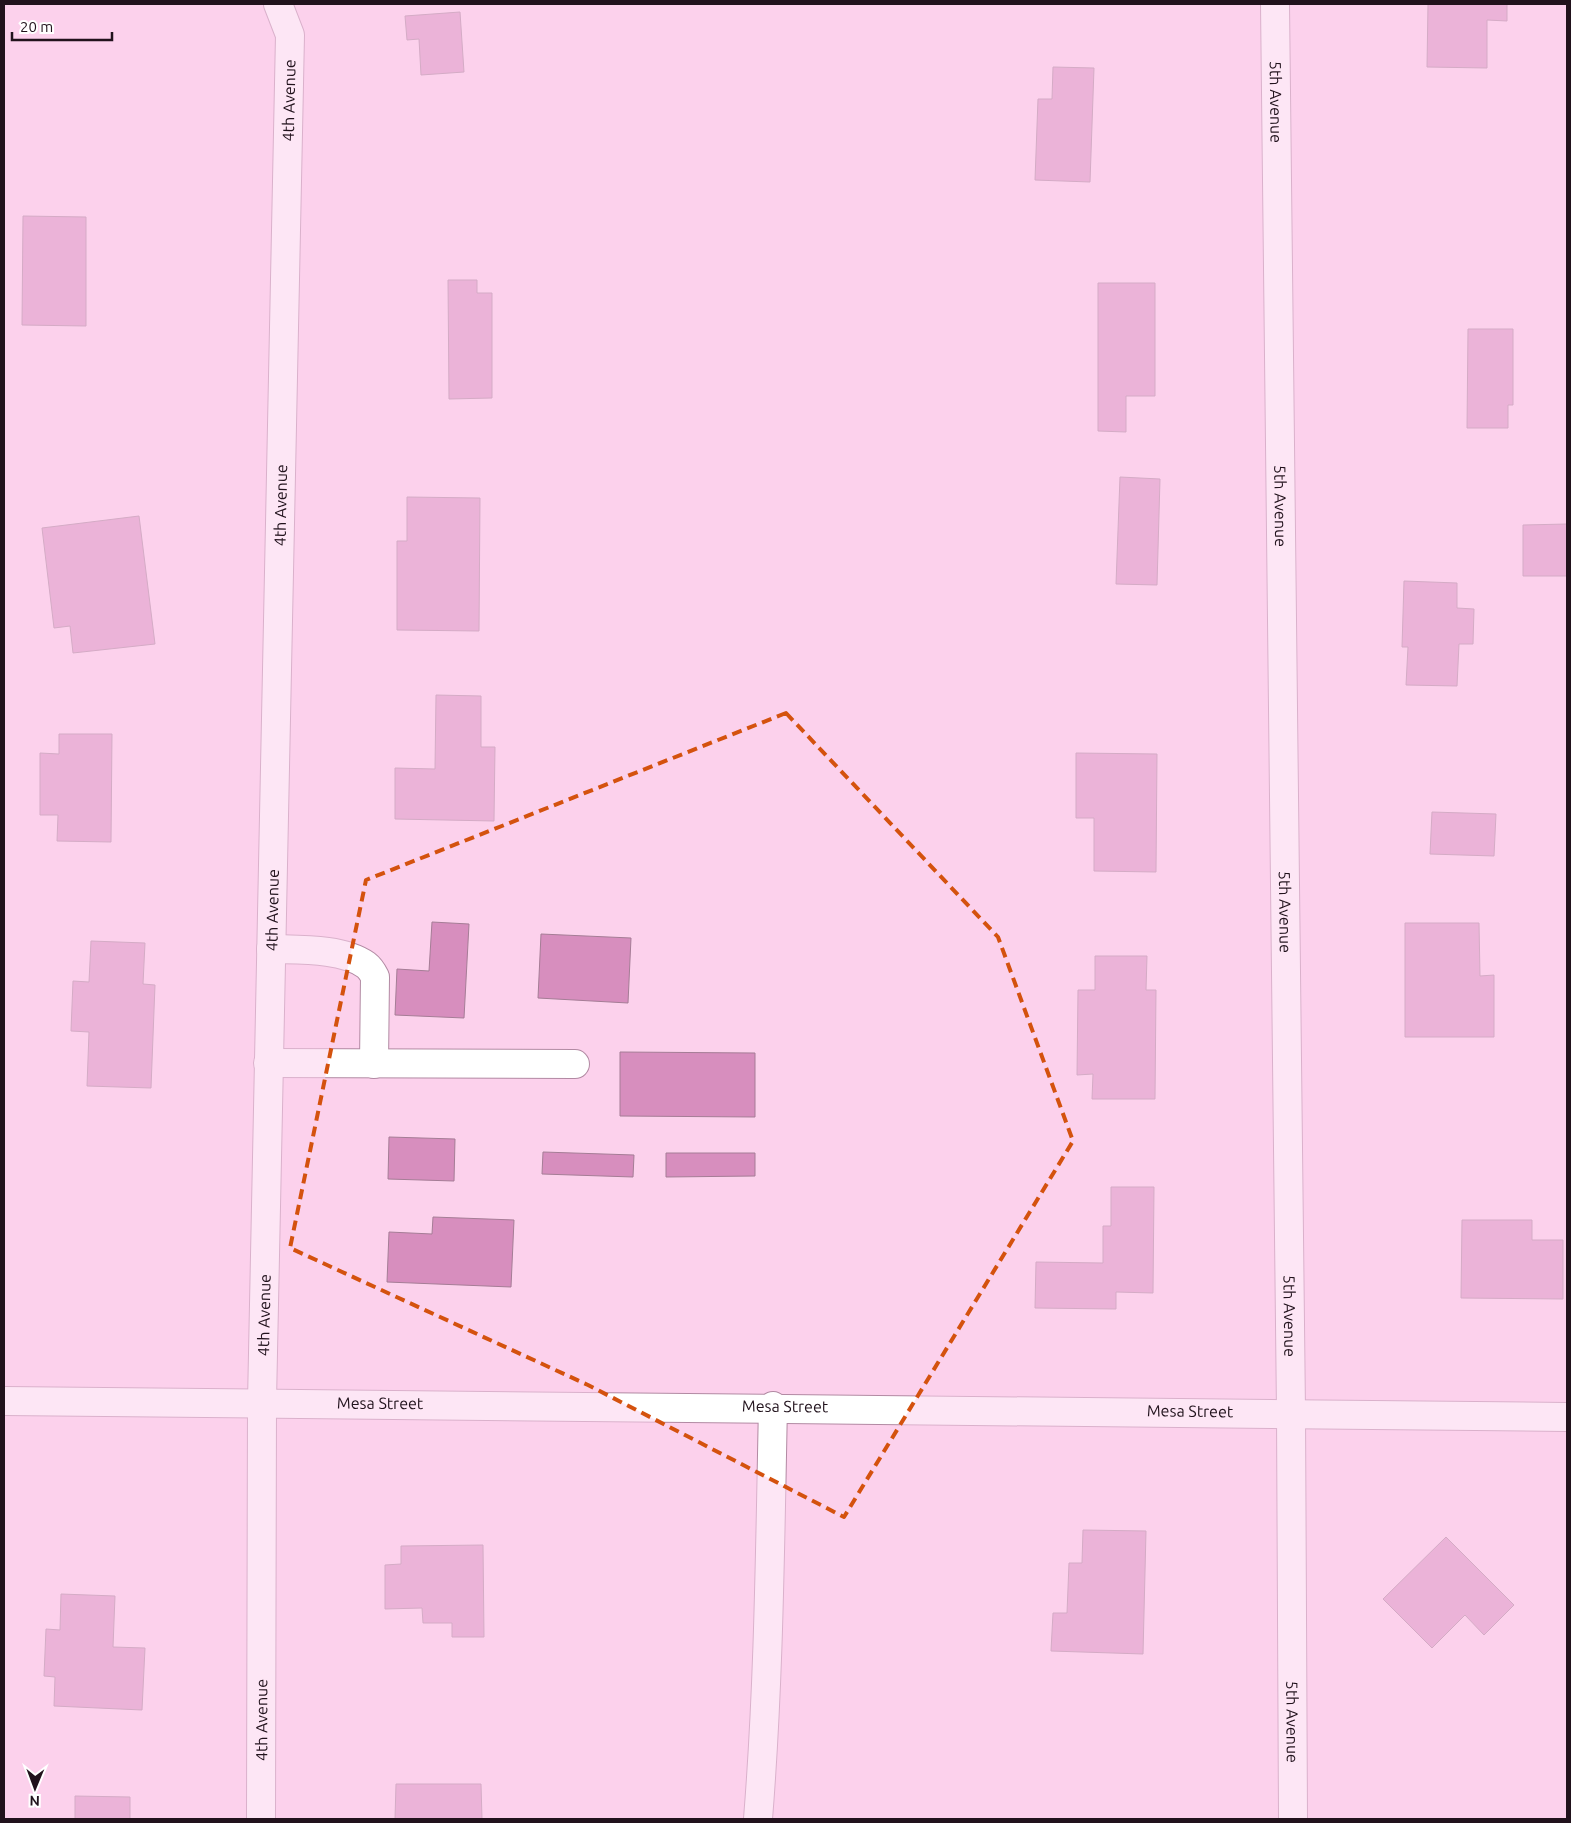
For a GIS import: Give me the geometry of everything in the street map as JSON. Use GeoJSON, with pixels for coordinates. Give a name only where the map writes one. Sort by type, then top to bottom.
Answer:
{"type":"FeatureCollection","features":[{"type":"Feature","properties":{"kind":"street","name":"4th Avenue"},"geometry":{"type":"LineString","coordinates":[[261,1819],[262,1402],[290,35],[278,4]]}},
{"type":"Feature","properties":{"kind":"street","name":"5th Avenue"},"geometry":{"type":"LineString","coordinates":[[1275,4],[1291,1412],[1293,1819]]}},
{"type":"Feature","properties":{"kind":"street"},"geometry":{"type":"LineString","coordinates":[[271,950],[314,951],[337,954],[355,959],[368,966],[375,977],[374,1064]]}},
{"type":"Feature","properties":{"kind":"street"},"geometry":{"type":"LineString","coordinates":[[268,1063],[574,1064]]}},
{"type":"Feature","properties":{"kind":"street","name":"Mesa Street"},"geometry":{"type":"LineString","coordinates":[[4,1401],[772,1406],[1567,1417]]}},
{"type":"Feature","properties":{"kind":"street"},"geometry":{"type":"LineString","coordinates":[[758,1819],[764,1748],[772,1406]]}},
{"type":"Feature","properties":{"kind":"highlighted area"},"geometry":{"type":"Polygon","coordinates":[[[786,713],[998,937],[1073,1141],[844,1517],[588,1385],[290,1248],[366,880],[786,713]]]}},
{"type":"Feature","properties":{"kind":"building"},"geometry":{"type":"Polygon","coordinates":[[[1428,4],[1507,4],[1507,21],[1487,20],[1487,68],[1427,67],[1428,4]]]}},
{"type":"Feature","properties":{"kind":"building"},"geometry":{"type":"Polygon","coordinates":[[[460,12],[464,72],[421,75],[419,39],[407,40],[405,16],[460,12]]]}},
{"type":"Feature","properties":{"kind":"building"},"geometry":{"type":"Polygon","coordinates":[[[1053,67],[1094,68],[1090,182],[1035,180],[1038,99],[1052,99],[1053,67]]]}},
{"type":"Feature","properties":{"kind":"building"},"geometry":{"type":"Polygon","coordinates":[[[23,216],[86,217],[86,326],[22,325],[23,216]]]}},
{"type":"Feature","properties":{"kind":"building"},"geometry":{"type":"Polygon","coordinates":[[[448,280],[477,280],[477,293],[492,293],[492,398],[449,399],[448,280]]]}},
{"type":"Feature","properties":{"kind":"building"},"geometry":{"type":"Polygon","coordinates":[[[1098,283],[1155,283],[1155,396],[1126,396],[1126,432],[1098,431],[1098,283]]]}},
{"type":"Feature","properties":{"kind":"building"},"geometry":{"type":"Polygon","coordinates":[[[1468,329],[1513,329],[1513,405],[1508,405],[1508,428],[1467,428],[1468,329]]]}},
{"type":"Feature","properties":{"kind":"building"},"geometry":{"type":"Polygon","coordinates":[[[1120,477],[1160,479],[1157,585],[1116,584],[1120,477]]]}},
{"type":"Feature","properties":{"kind":"building"},"geometry":{"type":"Polygon","coordinates":[[[407,497],[480,498],[479,631],[397,630],[397,541],[407,541],[407,497]]]}},
{"type":"Feature","properties":{"kind":"building"},"geometry":{"type":"Polygon","coordinates":[[[139,516],[155,644],[73,653],[70,626],[54,628],[42,528],[139,516]]]}},
{"type":"Feature","properties":{"kind":"building"},"geometry":{"type":"Polygon","coordinates":[[[1567,524],[1567,576],[1523,576],[1523,525],[1567,524]]]}},
{"type":"Feature","properties":{"kind":"building"},"geometry":{"type":"Polygon","coordinates":[[[1404,581],[1457,583],[1457,608],[1474,609],[1473,644],[1459,644],[1457,686],[1406,685],[1408,647],[1402,647],[1404,581]]]}},
{"type":"Feature","properties":{"kind":"building"},"geometry":{"type":"Polygon","coordinates":[[[436,695],[481,696],[481,747],[495,747],[494,821],[395,819],[395,768],[435,769],[436,695]]]}},
{"type":"Feature","properties":{"kind":"building"},"geometry":{"type":"Polygon","coordinates":[[[59,734],[112,734],[111,842],[57,841],[58,815],[40,815],[40,753],[59,754],[59,734]]]}},
{"type":"Feature","properties":{"kind":"building"},"geometry":{"type":"Polygon","coordinates":[[[1076,753],[1157,754],[1156,872],[1094,871],[1094,818],[1076,818],[1076,753]]]}},
{"type":"Feature","properties":{"kind":"building"},"geometry":{"type":"Polygon","coordinates":[[[1432,812],[1496,814],[1494,856],[1430,854],[1432,812]]]}},
{"type":"Feature","properties":{"kind":"building"},"geometry":{"type":"Polygon","coordinates":[[[432,922],[469,924],[464,1018],[395,1015],[397,969],[429,971],[432,922]]]}},
{"type":"Feature","properties":{"kind":"building"},"geometry":{"type":"Polygon","coordinates":[[[1405,923],[1479,923],[1480,976],[1494,975],[1494,1037],[1405,1037],[1405,923]]]}},
{"type":"Feature","properties":{"kind":"building"},"geometry":{"type":"Polygon","coordinates":[[[541,934],[631,938],[628,1003],[538,998],[541,934]]]}},
{"type":"Feature","properties":{"kind":"building"},"geometry":{"type":"Polygon","coordinates":[[[91,941],[145,943],[143,984],[155,985],[151,1088],[87,1086],[89,1032],[71,1031],[73,981],[89,982],[91,941]]]}},
{"type":"Feature","properties":{"kind":"building"},"geometry":{"type":"Polygon","coordinates":[[[1095,956],[1147,956],[1146,990],[1156,990],[1155,1099],[1092,1099],[1093,1074],[1077,1075],[1078,990],[1095,990],[1095,956]]]}},
{"type":"Feature","properties":{"kind":"building"},"geometry":{"type":"Polygon","coordinates":[[[620,1052],[755,1053],[755,1117],[620,1116],[620,1052]]]}},
{"type":"Feature","properties":{"kind":"building"},"geometry":{"type":"Polygon","coordinates":[[[389,1137],[455,1139],[454,1181],[388,1179],[389,1137]]]}},
{"type":"Feature","properties":{"kind":"building"},"geometry":{"type":"Polygon","coordinates":[[[543,1152],[634,1155],[633,1177],[542,1174],[543,1152]]]}},
{"type":"Feature","properties":{"kind":"building"},"geometry":{"type":"Polygon","coordinates":[[[666,1153],[755,1153],[755,1176],[666,1177],[666,1153]]]}},
{"type":"Feature","properties":{"kind":"building"},"geometry":{"type":"Polygon","coordinates":[[[1111,1187],[1154,1187],[1153,1293],[1116,1292],[1116,1309],[1035,1308],[1036,1262],[1103,1263],[1103,1226],[1111,1226],[1111,1187]]]}},
{"type":"Feature","properties":{"kind":"building"},"geometry":{"type":"Polygon","coordinates":[[[433,1217],[514,1220],[511,1287],[387,1282],[389,1232],[432,1234],[433,1217]]]}},
{"type":"Feature","properties":{"kind":"building"},"geometry":{"type":"Polygon","coordinates":[[[1462,1220],[1532,1220],[1532,1240],[1563,1240],[1563,1299],[1461,1298],[1462,1220]]]}},
{"type":"Feature","properties":{"kind":"building"},"geometry":{"type":"Polygon","coordinates":[[[1083,1530],[1146,1531],[1143,1654],[1051,1651],[1053,1613],[1067,1613],[1069,1563],[1082,1563],[1083,1530]]]}},
{"type":"Feature","properties":{"kind":"building"},"geometry":{"type":"Polygon","coordinates":[[[1446,1537],[1514,1605],[1484,1635],[1465,1615],[1432,1648],[1383,1599],[1446,1537]]]}},
{"type":"Feature","properties":{"kind":"building"},"geometry":{"type":"Polygon","coordinates":[[[483,1545],[484,1637],[452,1637],[452,1623],[423,1623],[422,1608],[385,1609],[385,1565],[401,1564],[401,1546],[483,1545]]]}},
{"type":"Feature","properties":{"kind":"building"},"geometry":{"type":"Polygon","coordinates":[[[61,1594],[115,1596],[113,1647],[145,1648],[142,1710],[54,1706],[55,1677],[44,1676],[46,1629],[60,1630],[61,1594]]]}},
{"type":"Feature","properties":{"kind":"building"},"geometry":{"type":"Polygon","coordinates":[[[396,1784],[481,1784],[482,1819],[395,1819],[396,1784]]]}},
{"type":"Feature","properties":{"kind":"building"},"geometry":{"type":"Polygon","coordinates":[[[75,1796],[130,1797],[130,1819],[75,1819],[75,1796]]]}}]}
